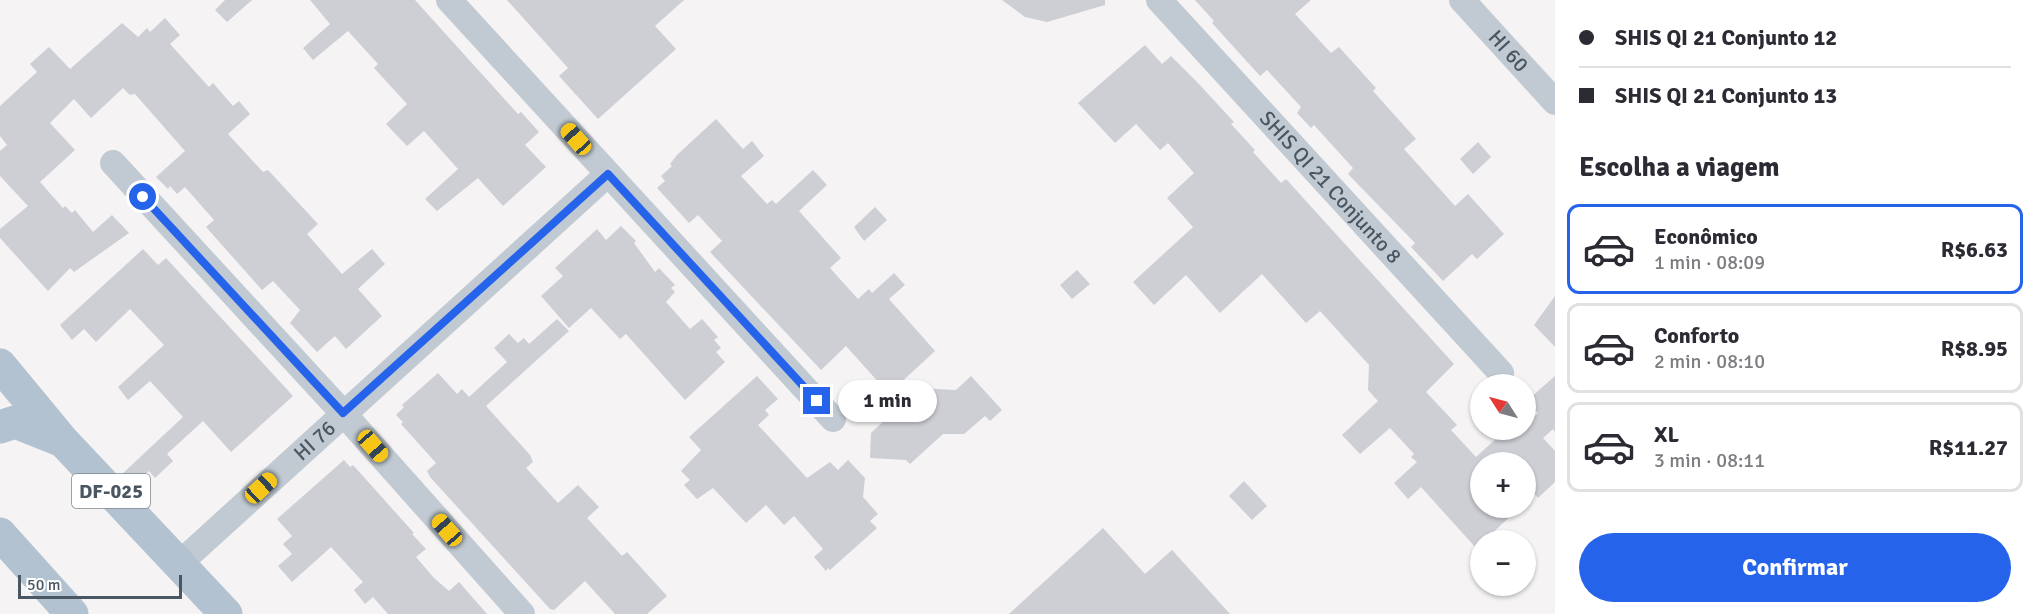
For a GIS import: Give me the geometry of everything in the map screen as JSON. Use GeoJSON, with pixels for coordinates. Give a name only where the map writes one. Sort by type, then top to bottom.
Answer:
{"type":"FeatureCollection","features":[{"type":"Feature","properties":{"kind":"main road","name":"DF-025"},"geometry":{"type":"LineString","coordinates":[[0,365],[62,440],[226,614]]}},
{"type":"Feature","properties":{"kind":"main road"},"geometry":{"type":"LineString","coordinates":[[0,427],[15,422],[62,440]]}},
{"type":"Feature","properties":{"kind":"main road"},"geometry":{"type":"LineString","coordinates":[[0,534],[72,614]]}},
{"type":"Feature","properties":{"kind":"street"},"geometry":{"type":"LineString","coordinates":[[449,0],[833,419]]}},
{"type":"Feature","properties":{"kind":"street","name":"SHIS QI 21 Conjunto 8"},"geometry":{"type":"LineString","coordinates":[[1159,0],[1501,373]]}},
{"type":"Feature","properties":{"kind":"street","name":"HI 60"},"geometry":{"type":"LineString","coordinates":[[1462,0],[1555,102]]}},
{"type":"Feature","properties":{"kind":"street"},"geometry":{"type":"LineString","coordinates":[[113,164],[343,413],[522,614]]}},
{"type":"Feature","properties":{"kind":"street","name":"HI 76"},"geometry":{"type":"LineString","coordinates":[[180,563],[608,174]]}},
{"type":"Feature","properties":{"kind":"building"},"geometry":{"type":"Polygon","coordinates":[[[225,0],[252,0],[227,22],[215,10],[225,0]]]}},
{"type":"Feature","properties":{"kind":"building"},"geometry":{"type":"Polygon","coordinates":[[[310,0],[415,0],[518,114],[521,112],[539,132],[525,145],[546,167],[503,206],[478,178],[437,211],[425,199],[458,169],[424,131],[407,146],[386,124],[407,104],[374,68],[378,64],[348,31],[313,60],[303,48],[330,24],[310,0]]]}},
{"type":"Feature","properties":{"kind":"building"},"geometry":{"type":"Polygon","coordinates":[[[507,0],[684,0],[655,26],[676,49],[598,119],[559,76],[568,68],[507,0]]]}},
{"type":"Feature","properties":{"kind":"building"},"geometry":{"type":"Polygon","coordinates":[[[1002,0],[1105,0],[1105,5],[1047,22],[1025,17],[1002,0]]]}},
{"type":"Feature","properties":{"kind":"building"},"geometry":{"type":"Polygon","coordinates":[[[1195,0],[1311,0],[1295,14],[1331,53],[1339,47],[1376,88],[1373,91],[1416,139],[1404,149],[1455,206],[1468,194],[1504,234],[1477,259],[1472,254],[1443,281],[1411,247],[1415,243],[1348,174],[1353,168],[1314,125],[1311,128],[1297,113],[1301,107],[1267,70],[1260,76],[1212,23],[1214,21],[1195,0]]]}},
{"type":"Feature","properties":{"kind":"building"},"geometry":{"type":"Polygon","coordinates":[[[165,18],[180,35],[170,44],[209,87],[213,83],[233,106],[239,101],[250,114],[228,134],[263,172],[268,170],[318,224],[307,234],[342,274],[372,249],[385,264],[358,289],[382,316],[346,349],[335,336],[317,352],[290,323],[300,310],[273,281],[262,290],[206,227],[214,220],[185,187],[177,194],[170,186],[168,189],[156,177],[185,151],[135,94],[130,95],[123,88],[91,118],[74,99],[50,123],[75,150],[40,182],[63,208],[65,206],[72,213],[75,210],[93,232],[112,215],[129,233],[74,272],[70,268],[48,291],[0,238],[0,229],[28,206],[0,176],[0,151],[7,145],[0,136],[0,106],[37,72],[30,64],[49,47],[70,69],[122,23],[138,37],[147,28],[150,32],[165,18]]]}},
{"type":"Feature","properties":{"kind":"building"},"geometry":{"type":"Polygon","coordinates":[[[1145,45],[1162,64],[1171,56],[1234,122],[1231,124],[1281,183],[1286,179],[1454,364],[1426,392],[1457,425],[1451,430],[1471,452],[1470,518],[1508,518],[1496,530],[1470,530],[1470,541],[1421,487],[1408,499],[1394,483],[1417,462],[1411,457],[1414,454],[1390,428],[1360,454],[1342,435],[1378,401],[1368,390],[1369,365],[1320,311],[1306,323],[1262,274],[1220,313],[1186,275],[1154,305],[1133,282],[1193,227],[1167,198],[1194,173],[1168,143],[1160,150],[1136,124],[1115,143],[1078,103],[1145,45]]]}},
{"type":"Feature","properties":{"kind":"building"},"geometry":{"type":"Polygon","coordinates":[[[716,119],[743,149],[752,141],[764,156],[741,176],[767,204],[772,200],[776,204],[813,170],[827,185],[799,211],[841,258],[830,268],[858,299],[869,289],[872,293],[894,273],[905,285],[889,299],[935,351],[896,387],[956,390],[971,376],[1002,410],[990,421],[985,416],[964,434],[943,434],[910,464],[906,460],[870,458],[871,433],[890,415],[888,412],[898,404],[846,346],[821,370],[710,252],[722,241],[698,215],[689,223],[657,188],[665,181],[661,176],[672,166],[670,164],[677,155],[716,119]]]}},
{"type":"Feature","properties":{"kind":"building"},"geometry":{"type":"Polygon","coordinates":[[[1478,142],[1491,157],[1473,174],[1460,159],[1478,142]]]}},
{"type":"Feature","properties":{"kind":"building"},"geometry":{"type":"Polygon","coordinates":[[[875,207],[887,220],[864,241],[854,227],[875,207]]]}},
{"type":"Feature","properties":{"kind":"building"},"geometry":{"type":"Polygon","coordinates":[[[621,226],[636,241],[634,243],[655,272],[659,268],[675,285],[671,288],[675,292],[666,302],[690,329],[702,319],[718,337],[714,340],[721,348],[716,352],[725,362],[685,400],[626,334],[620,339],[591,308],[569,328],[541,296],[563,276],[555,268],[597,229],[606,240],[621,226]]]}},
{"type":"Feature","properties":{"kind":"building"},"geometry":{"type":"Polygon","coordinates":[[[143,249],[158,265],[166,258],[293,396],[231,452],[203,421],[167,454],[173,461],[155,478],[149,471],[132,487],[121,475],[183,417],[150,381],[128,400],[118,387],[164,345],[130,309],[96,342],[84,329],[72,340],[60,325],[143,249]]]}},
{"type":"Feature","properties":{"kind":"building"},"geometry":{"type":"Polygon","coordinates":[[[1077,270],[1090,284],[1072,299],[1060,285],[1077,270]]]}},
{"type":"Feature","properties":{"kind":"building"},"geometry":{"type":"Polygon","coordinates":[[[1555,296],[1555,347],[1534,325],[1555,296]]]}},
{"type":"Feature","properties":{"kind":"building"},"geometry":{"type":"Polygon","coordinates":[[[557,319],[569,331],[486,406],[530,455],[533,462],[526,468],[558,503],[578,485],[599,507],[587,518],[622,556],[627,552],[667,596],[647,614],[615,614],[585,581],[554,610],[550,609],[430,477],[427,471],[436,463],[401,424],[403,422],[396,415],[404,407],[402,405],[438,373],[457,394],[462,389],[469,397],[507,362],[494,348],[509,334],[518,343],[524,338],[529,344],[557,319]]]}},
{"type":"Feature","properties":{"kind":"building"},"geometry":{"type":"Polygon","coordinates":[[[757,376],[778,399],[765,410],[769,415],[758,425],[807,478],[830,462],[838,470],[848,460],[865,478],[863,497],[878,514],[870,521],[877,528],[830,570],[828,568],[826,571],[814,557],[823,549],[794,516],[784,525],[766,505],[746,523],[713,488],[697,499],[684,485],[690,480],[681,471],[701,450],[689,437],[757,376]]]}},
{"type":"Feature","properties":{"kind":"building"},"geometry":{"type":"Polygon","coordinates":[[[1555,376],[1555,432],[1553,429],[1543,438],[1555,451],[1555,482],[1538,498],[1536,496],[1536,452],[1481,452],[1495,440],[1536,440],[1536,415],[1538,413],[1536,393],[1555,376]]]}},
{"type":"Feature","properties":{"kind":"building"},"geometry":{"type":"Polygon","coordinates":[[[344,460],[350,467],[353,465],[414,533],[412,534],[426,549],[416,557],[434,578],[449,591],[459,582],[487,614],[388,614],[373,597],[365,604],[354,590],[363,582],[331,547],[292,582],[278,566],[292,554],[283,544],[292,536],[277,519],[344,460]]]}},
{"type":"Feature","properties":{"kind":"building"},"geometry":{"type":"Polygon","coordinates":[[[1244,481],[1267,506],[1252,520],[1229,496],[1244,481]]]}},
{"type":"Feature","properties":{"kind":"building"},"geometry":{"type":"Polygon","coordinates":[[[1103,528],[1145,574],[1172,550],[1230,614],[1009,614],[1103,528]]]}},
{"type":"Feature","properties":{"kind":"route"},"geometry":{"type":"LineString","coordinates":[[143,197],[343,413],[608,174],[817,401]]}}]}
